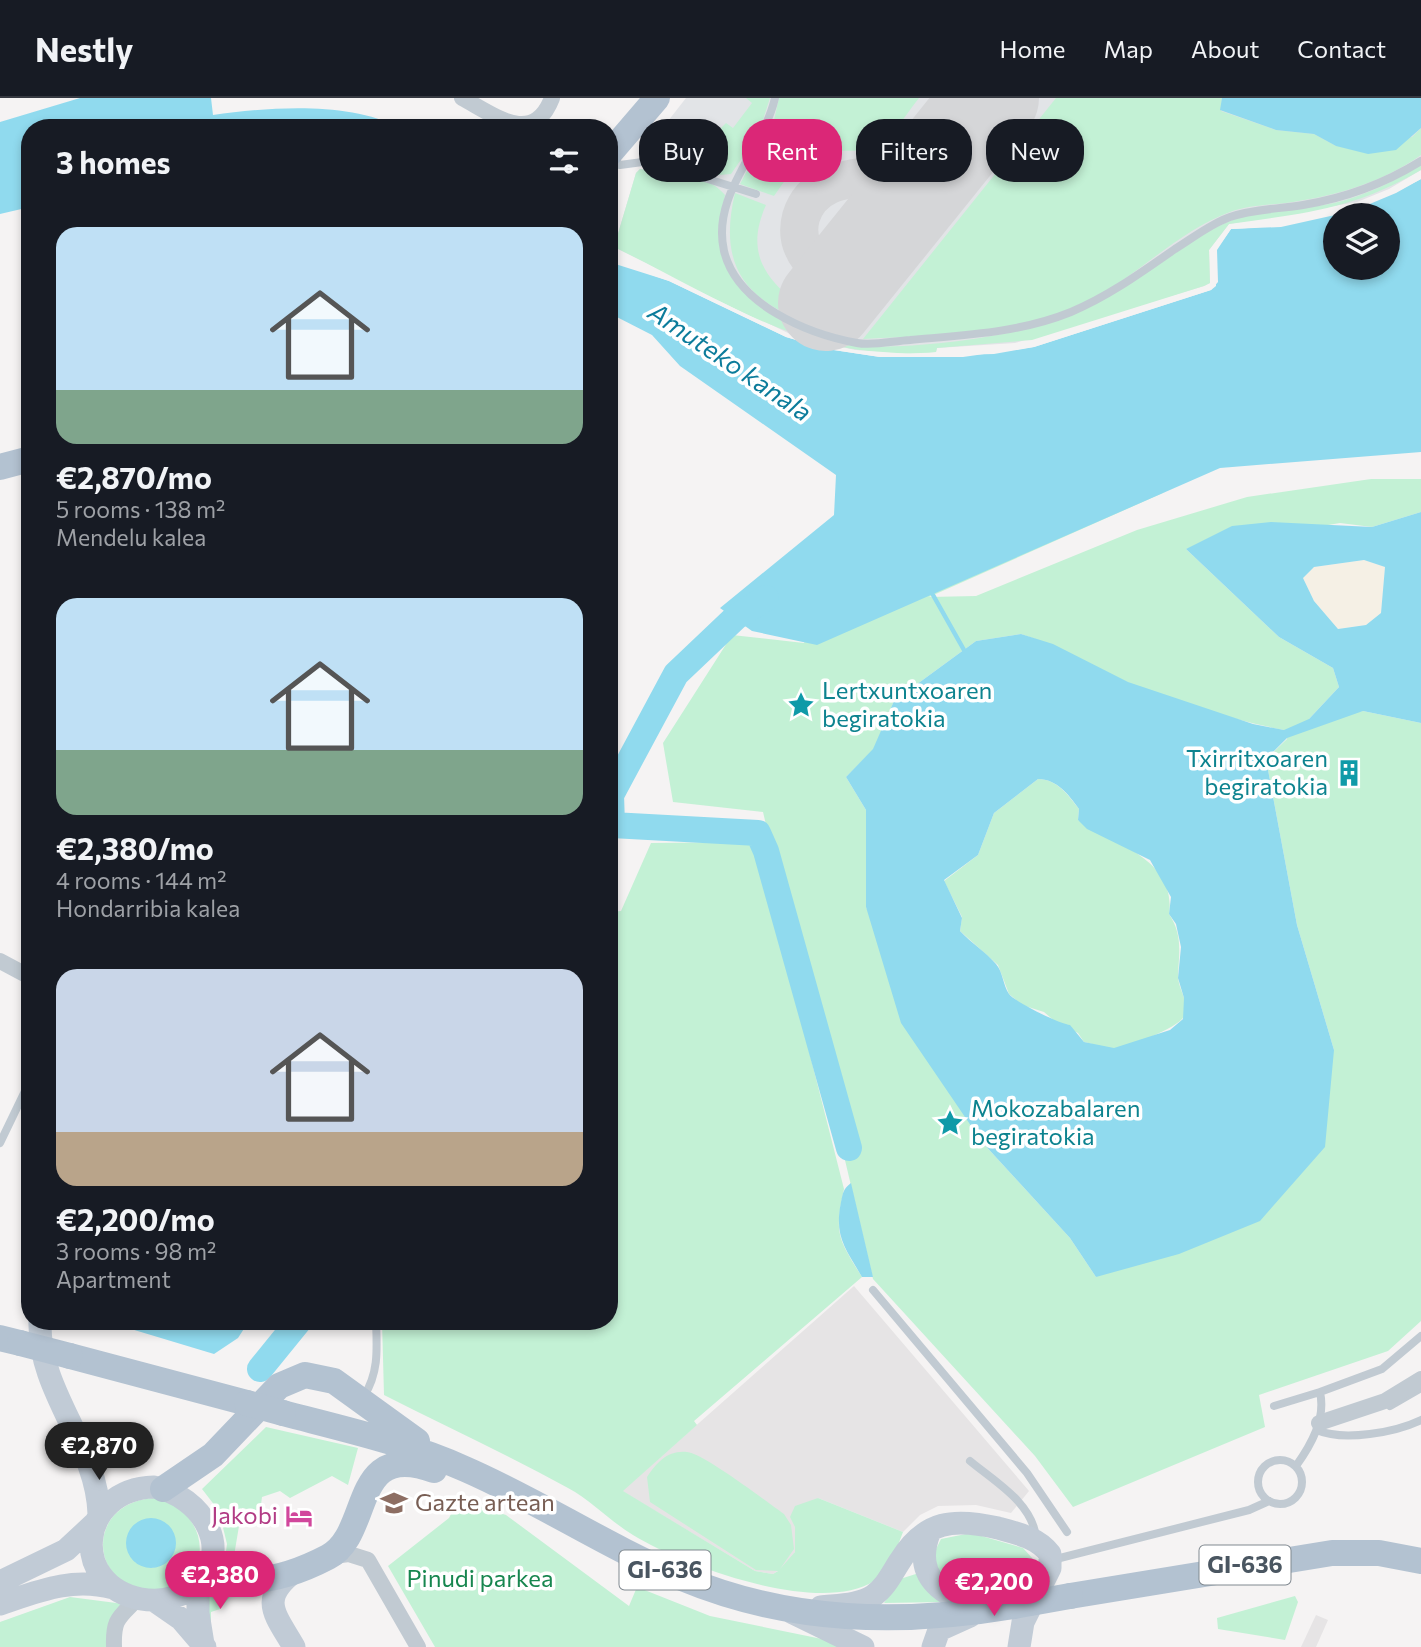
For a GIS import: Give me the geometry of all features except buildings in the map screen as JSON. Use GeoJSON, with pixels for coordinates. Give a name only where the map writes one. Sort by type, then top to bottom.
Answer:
{"type":"FeatureCollection","features":[{"type":"Feature","properties":{"kind":"main road"},"geometry":{"type":"LineString","coordinates":[[618,122],[639,98]]}},
{"type":"Feature","properties":{"kind":"main road"},"geometry":{"type":"LineString","coordinates":[[618,144],[657,98]]}},
{"type":"Feature","properties":{"kind":"main road"},"geometry":{"type":"LineString","coordinates":[[0,467],[21,461]]}},
{"type":"Feature","properties":{"kind":"main road"},"geometry":{"type":"LineString","coordinates":[[41,1330],[44,1366],[85,1453],[96,1483],[97,1518],[91,1543],[95,1564],[113,1588]]}},
{"type":"Feature","properties":{"kind":"main road","name":"GI-636"},"geometry":{"type":"LineString","coordinates":[[10,1340],[365,1434],[461,1467],[548,1508],[682,1578],[741,1599],[790,1611],[888,1619],[986,1610],[1019,1614],[1070,1596],[1332,1553],[1379,1553],[1421,1561]]}},
{"type":"Feature","properties":{"kind":"main road"},"geometry":{"type":"LineString","coordinates":[[163,1489],[208,1460],[287,1381],[305,1375],[324,1377],[399,1430],[461,1467]]}},
{"type":"Feature","properties":{"kind":"main road"},"geometry":{"type":"LineString","coordinates":[[85,1453],[106,1474],[130,1489]]}},
{"type":"Feature","properties":{"kind":"main road"},"geometry":{"type":"LineString","coordinates":[[200,1579],[259,1580],[295,1571],[330,1556],[348,1538],[368,1485],[383,1472],[400,1465],[423,1466],[548,1508]]}},
{"type":"Feature","properties":{"kind":"main road"},"geometry":{"type":"LineString","coordinates":[[0,1582],[66,1550],[115,1497],[130,1489],[163,1489],[187,1499],[196,1507],[209,1530],[210,1559],[200,1579],[184,1593],[146,1600]]}},
{"type":"Feature","properties":{"kind":"main road"},"geometry":{"type":"LineString","coordinates":[[790,1611],[863,1601],[875,1595],[917,1537],[939,1525],[969,1522],[1036,1541],[1050,1554],[1050,1568],[1019,1614],[1003,1647]]}},
{"type":"Feature","properties":{"kind":"main road"},"geometry":{"type":"LineString","coordinates":[[930,1531],[924,1560],[936,1586],[947,1595],[986,1610]]}},
{"type":"Feature","properties":{"kind":"main road"},"geometry":{"type":"LineString","coordinates":[[295,1571],[278,1585],[272,1600],[274,1611],[295,1647]]}},
{"type":"Feature","properties":{"kind":"main road"},"geometry":{"type":"LineString","coordinates":[[200,1579],[198,1613],[204,1645]]}},
{"type":"Feature","properties":{"kind":"main road"},"geometry":{"type":"LineString","coordinates":[[0,1604],[65,1584],[88,1583],[113,1588],[146,1600],[181,1619],[204,1645]]}},
{"type":"Feature","properties":{"kind":"main road"},"geometry":{"type":"LineString","coordinates":[[933,1647],[939,1630],[986,1610]]}},
{"type":"Feature","properties":{"kind":"main road"},"geometry":{"type":"LineString","coordinates":[[790,1611],[863,1647]]}},
{"type":"Feature","properties":{"kind":"main road"},"geometry":{"type":"LineString","coordinates":[[1019,1614],[1019,1647]]}},
{"type":"Feature","properties":{"kind":"street"},"geometry":{"type":"LineString","coordinates":[[540,119],[547,111],[552,98]]}},
{"type":"Feature","properties":{"kind":"street"},"geometry":{"type":"LineString","coordinates":[[466,99],[504,119]]}},
{"type":"Feature","properties":{"kind":"street"},"geometry":{"type":"LineString","coordinates":[[0,961],[21,972]]}},
{"type":"Feature","properties":{"kind":"street"},"geometry":{"type":"LineString","coordinates":[[1318,1427],[1385,1401],[1421,1379]]}},
{"type":"Feature","properties":{"kind":"street"},"geometry":{"type":"LineString","coordinates":[[330,1556],[349,1554],[368,1560],[418,1647]]}},
{"type":"Feature","properties":{"kind":"street"},"geometry":{"type":"LineString","coordinates":[[114,1647],[113,1627],[119,1615],[146,1600]]}},
{"type":"Feature","properties":{"kind":"lane"},"geometry":{"type":"LineString","coordinates":[[775,98],[764,132],[733,186],[723,231],[724,251],[731,269],[745,289],[769,309],[797,323],[860,343],[988,334],[1048,320],[1101,298],[1210,226],[1230,217],[1339,198],[1365,190],[1421,161]]}},
{"type":"Feature","properties":{"kind":"lane"},"geometry":{"type":"LineString","coordinates":[[618,163],[639,162]]}},
{"type":"Feature","properties":{"kind":"lane"},"geometry":{"type":"LineString","coordinates":[[720,182],[756,194]]}},
{"type":"Feature","properties":{"kind":"lane"},"geometry":{"type":"LineString","coordinates":[[0,1143],[21,1099]]}},
{"type":"Feature","properties":{"kind":"lane"},"geometry":{"type":"LineString","coordinates":[[873,1290],[1027,1473],[1067,1532]]}},
{"type":"Feature","properties":{"kind":"lane"},"geometry":{"type":"LineString","coordinates":[[360,1402],[374,1380],[376,1330]]}},
{"type":"Feature","properties":{"kind":"lane"},"geometry":{"type":"LineString","coordinates":[[1274,1406],[1382,1369],[1421,1336]]}},
{"type":"Feature","properties":{"kind":"lane"},"geometry":{"type":"LineString","coordinates":[[1318,1427],[1387,1407],[1421,1388]]}},
{"type":"Feature","properties":{"kind":"lane"},"geometry":{"type":"LineString","coordinates":[[1296,1466],[1318,1427],[1322,1401],[1320,1392]]}},
{"type":"Feature","properties":{"kind":"lane"},"geometry":{"type":"LineString","coordinates":[[1318,1427],[1335,1435],[1373,1433],[1393,1430],[1421,1420]]}},
{"type":"Feature","properties":{"kind":"lane"},"geometry":{"type":"LineString","coordinates":[[1275,1460],[1283,1460],[1296,1466],[1302,1478],[1295,1498],[1283,1504],[1269,1501],[1259,1490],[1258,1482],[1263,1468],[1275,1460]]}},
{"type":"Feature","properties":{"kind":"lane"},"geometry":{"type":"LineString","coordinates":[[970,1461],[1021,1504],[1035,1529],[1036,1541]]}},
{"type":"Feature","properties":{"kind":"lane"},"geometry":{"type":"LineString","coordinates":[[1050,1568],[1060,1558],[1249,1510],[1269,1501]]}},
{"type":"Feature","properties":{"kind":"shaded area"},"geometry":{"type":"Polygon","coordinates":[[[686,98],[1421,98],[1421,170],[1389,189],[1357,202],[1323,203],[1323,208],[1229,224],[1209,250],[1210,283],[1015,343],[937,348],[936,352],[868,353],[794,336],[618,249],[618,234],[639,170],[639,182],[728,182],[728,119],[670,119],[686,98]]]}},
{"type":"Feature","properties":{"kind":"shaded area"},"geometry":{"type":"Polygon","coordinates":[[[854,1286],[1029,1491],[1011,1513],[976,1505],[938,1506],[920,1515],[903,1532],[818,1498],[795,1527],[795,1552],[787,1565],[773,1574],[755,1571],[622,1491],[854,1286]]]}},
{"type":"Feature","properties":{"kind":"shaded area"},"geometry":{"type":"Polygon","coordinates":[[[1316,1615],[1328,1620],[1316,1647],[1301,1647],[1316,1615]]]}},
{"type":"Feature","properties":{"kind":"green space"},"geometry":{"type":"Polygon","coordinates":[[[746,98],[770,98],[763,119],[742,119],[742,158],[731,174],[728,174],[728,124],[733,128],[752,103],[746,98]]]}},
{"type":"Feature","properties":{"kind":"green space"},"geometry":{"type":"Polygon","coordinates":[[[779,98],[919,98],[902,119],[856,119],[856,150],[842,151],[842,119],[774,119],[779,98]]]}},
{"type":"Feature","properties":{"kind":"green space"},"geometry":{"type":"Polygon","coordinates":[[[1056,98],[1222,98],[1221,111],[1276,130],[1314,134],[1336,146],[1412,137],[1421,128],[1421,155],[1376,180],[1327,196],[1245,208],[1213,219],[1100,295],[1045,319],[984,331],[863,339],[989,182],[1084,182],[1084,119],[1039,119],[1056,98]]]}},
{"type":"Feature","properties":{"kind":"green space"},"geometry":{"type":"Polygon","coordinates":[[[1421,165],[1421,170],[1373,194],[1346,203],[1332,203],[1346,200],[1379,187],[1421,165]]]}},
{"type":"Feature","properties":{"kind":"green space"},"geometry":{"type":"Polygon","coordinates":[[[639,170],[639,182],[706,182],[725,195],[720,233],[726,265],[743,292],[757,304],[799,330],[826,341],[882,347],[918,345],[995,335],[1062,319],[1104,298],[1196,238],[1235,219],[1259,213],[1322,205],[1323,209],[1305,213],[1229,224],[1209,250],[1210,283],[1204,286],[1032,340],[937,348],[936,352],[890,353],[848,348],[807,338],[768,324],[618,249],[618,234],[639,170]]]}},
{"type":"Feature","properties":{"kind":"green space"},"geometry":{"type":"Polygon","coordinates":[[[742,180],[784,182],[774,196],[740,184],[742,180]]]}},
{"type":"Feature","properties":{"kind":"green space"},"geometry":{"type":"Polygon","coordinates":[[[735,193],[766,205],[759,228],[758,248],[763,265],[772,280],[801,307],[836,333],[785,313],[749,287],[738,270],[731,249],[730,223],[735,193]]]}},
{"type":"Feature","properties":{"kind":"green space"},"geometry":{"type":"Polygon","coordinates":[[[1371,479],[1421,479],[1421,512],[1372,527],[1340,523],[1186,549],[1279,637],[1333,668],[1339,687],[1309,719],[1363,711],[1421,723],[1421,1321],[1388,1351],[1259,1395],[1265,1427],[1073,1507],[1035,1456],[873,1279],[763,812],[673,802],[663,743],[732,635],[804,643],[822,590],[1165,492],[929,597],[976,596],[1137,530],[1247,497],[1371,479]],[[1021,634],[976,641],[894,701],[874,749],[846,777],[866,810],[866,907],[982,1142],[1070,1238],[1096,1277],[1334,1050],[1297,925],[1266,759],[1287,739],[1284,730],[1186,704],[1115,677],[1021,634]]]}},
{"type":"Feature","properties":{"kind":"green space"},"geometry":{"type":"Polygon","coordinates":[[[1038,779],[1051,782],[1062,789],[1079,809],[1078,820],[1140,856],[1163,880],[1169,895],[1169,914],[1178,937],[1178,981],[1186,1008],[1183,1018],[1166,1030],[1116,1048],[1084,1042],[1078,1033],[1058,1024],[1044,1012],[1022,1005],[1009,994],[998,965],[960,931],[962,917],[944,881],[978,855],[994,813],[1038,779]]]}},
{"type":"Feature","properties":{"kind":"green space"},"geometry":{"type":"Polygon","coordinates":[[[756,842],[844,1189],[839,1216],[840,1235],[862,1277],[694,1421],[697,1425],[623,1491],[755,1571],[773,1574],[778,1571],[756,1570],[650,1502],[647,1477],[659,1462],[674,1453],[695,1454],[784,1514],[791,1525],[794,1549],[780,1569],[795,1552],[795,1527],[790,1517],[795,1506],[818,1498],[903,1532],[892,1559],[879,1577],[850,1590],[820,1593],[787,1590],[752,1583],[684,1560],[633,1535],[568,1488],[384,1395],[382,1330],[618,1330],[618,911],[621,911],[651,843],[756,842]]]}},
{"type":"Feature","properties":{"kind":"green space"},"geometry":{"type":"Polygon","coordinates":[[[266,1427],[358,1448],[348,1485],[332,1476],[290,1498],[280,1491],[262,1497],[260,1512],[242,1508],[234,1556],[250,1558],[249,1566],[239,1570],[224,1566],[227,1544],[219,1511],[202,1489],[266,1427]]]}},
{"type":"Feature","properties":{"kind":"green space"},"geometry":{"type":"Polygon","coordinates":[[[153,1498],[173,1504],[187,1516],[196,1531],[200,1547],[198,1562],[190,1576],[175,1586],[155,1590],[133,1587],[117,1577],[107,1563],[103,1547],[105,1530],[114,1515],[130,1504],[153,1498]],[[150,1519],[135,1562],[152,1568],[168,1561],[173,1554],[167,1525],[150,1519]]]}},
{"type":"Feature","properties":{"kind":"green space","name":"Pinudi parkea"},"geometry":{"type":"Polygon","coordinates":[[[458,1500],[506,1515],[629,1606],[637,1587],[710,1616],[822,1639],[842,1647],[435,1647],[388,1566],[449,1518],[458,1500]]]}},
{"type":"Feature","properties":{"kind":"green space"},"geometry":{"type":"Polygon","coordinates":[[[971,1533],[1023,1548],[1033,1559],[1034,1571],[1024,1588],[969,1594],[951,1585],[936,1567],[934,1553],[941,1539],[971,1533]]]}},
{"type":"Feature","properties":{"kind":"green space"},"geometry":{"type":"Polygon","coordinates":[[[919,1573],[941,1602],[884,1603],[900,1579],[919,1573]]]}},
{"type":"Feature","properties":{"kind":"green space"},"geometry":{"type":"Polygon","coordinates":[[[216,1587],[236,1589],[220,1609],[211,1612],[211,1627],[205,1629],[208,1593],[216,1587]]]}},
{"type":"Feature","properties":{"kind":"green space"},"geometry":{"type":"Polygon","coordinates":[[[1295,1596],[1298,1602],[1285,1640],[1218,1629],[1217,1618],[1295,1596]]]}},
{"type":"Feature","properties":{"kind":"green space"},"geometry":{"type":"Polygon","coordinates":[[[70,1597],[124,1604],[118,1647],[0,1647],[0,1622],[70,1597]]]}},
{"type":"Feature","properties":{"kind":"sand"},"geometry":{"type":"Polygon","coordinates":[[[1364,560],[1385,567],[1381,613],[1366,625],[1338,629],[1314,601],[1303,578],[1314,567],[1364,560]]]}},
{"type":"Feature","properties":{"kind":"water"},"geometry":{"type":"Polygon","coordinates":[[[80,98],[211,98],[213,115],[308,108],[357,113],[380,119],[21,119],[21,209],[0,214],[0,122],[80,98]]]}},
{"type":"Feature","properties":{"kind":"water"},"geometry":{"type":"Polygon","coordinates":[[[1222,98],[1421,98],[1421,128],[1396,150],[1368,154],[1336,146],[1314,134],[1276,130],[1220,110],[1222,98]]]}},
{"type":"Feature","properties":{"kind":"water","name":"Amuteko kanala"},"geometry":{"type":"Polygon","coordinates":[[[1421,179],[1421,452],[1220,468],[817,645],[752,631],[720,608],[834,515],[836,475],[680,366],[652,335],[618,318],[618,263],[669,281],[786,337],[827,349],[880,357],[963,357],[1034,347],[1211,290],[1216,286],[1216,250],[1231,229],[1281,225],[1323,217],[1323,280],[1400,280],[1400,203],[1368,203],[1421,179]]]}},
{"type":"Feature","properties":{"kind":"water"},"geometry":{"type":"Polygon","coordinates":[[[1421,512],[1421,723],[1363,711],[1287,738],[1266,759],[1297,925],[1334,1050],[1325,1147],[1260,1221],[1179,1254],[1096,1277],[1070,1238],[982,1142],[901,1023],[866,907],[866,810],[846,777],[873,749],[894,701],[976,641],[1021,634],[1053,644],[1128,682],[1253,724],[1284,730],[1309,719],[1339,687],[1333,668],[1279,637],[1186,549],[1232,526],[1271,522],[1372,527],[1421,512]],[[1364,560],[1314,567],[1303,578],[1314,601],[1338,629],[1366,625],[1381,613],[1385,567],[1364,560]],[[1038,779],[994,813],[978,855],[944,880],[962,918],[960,931],[996,964],[1013,998],[1070,1025],[1084,1042],[1114,1048],[1170,1030],[1183,1019],[1184,998],[1178,978],[1181,947],[1176,924],[1169,914],[1171,897],[1150,860],[1087,829],[1078,820],[1079,809],[1067,793],[1051,782],[1038,779]]]}},
{"type":"Feature","properties":{"kind":"water"},"geometry":{"type":"Polygon","coordinates":[[[851,1183],[873,1277],[862,1277],[840,1233],[839,1214],[842,1199],[845,1189],[851,1183]]]}},
{"type":"Feature","properties":{"kind":"water"},"geometry":{"type":"Polygon","coordinates":[[[134,1330],[243,1330],[238,1338],[214,1354],[134,1330]]]}},
{"type":"Feature","properties":{"kind":"water"},"geometry":{"type":"Polygon","coordinates":[[[151,1518],[168,1526],[176,1543],[168,1560],[151,1568],[134,1560],[126,1543],[134,1526],[151,1518]]]}},
{"type":"Feature","properties":{"kind":"pier"},"geometry":{"type":"Polygon","coordinates":[[[1421,175],[1421,179],[1372,203],[1361,203],[1421,175]]]}},
{"type":"Feature","properties":{"kind":"pier"},"geometry":{"type":"Polygon","coordinates":[[[1323,214],[1323,218],[1281,227],[1231,229],[1217,250],[1218,282],[1211,290],[1034,347],[994,354],[880,357],[827,349],[786,337],[669,281],[618,265],[618,259],[670,277],[787,334],[841,349],[911,354],[993,351],[1033,343],[1209,287],[1214,281],[1213,249],[1230,226],[1281,223],[1323,214]]]}},
{"type":"Feature","properties":{"kind":"waterway"},"geometry":{"type":"LineString","coordinates":[[933,595],[964,650]]}},
{"type":"Feature","properties":{"kind":"waterway"},"geometry":{"type":"LineString","coordinates":[[618,782],[676,674],[736,617],[766,598]]}},
{"type":"Feature","properties":{"kind":"waterway"},"geometry":{"type":"LineString","coordinates":[[618,825],[758,833],[766,851],[849,1148]]}},
{"type":"Feature","properties":{"kind":"waterway"},"geometry":{"type":"LineString","coordinates":[[260,1369],[292,1330]]}},
{"type":"Feature","properties":{"kind":"taxiway"},"geometry":{"type":"LineString","coordinates":[[846,278],[830,274],[813,262],[803,249],[799,233],[801,217],[809,201],[819,191],[856,178]]}},
{"type":"Feature","properties":{"kind":"runway"},"geometry":{"type":"LineString","coordinates":[[826,303],[991,98]]}},
{"type":"Feature","properties":{"kind":"place","name":"Lertxuntxoaren begiratokia"},"geometry":{"type":"Point","coordinates":[801,705]}},
{"type":"Feature","properties":{"kind":"place","name":"Txirritxoaren begiratokia"},"geometry":{"type":"Point","coordinates":[1349,773]}},
{"type":"Feature","properties":{"kind":"place","name":"Mokozabalaren begiratokia"},"geometry":{"type":"Point","coordinates":[950,1123]}},
{"type":"Feature","properties":{"kind":"place","name":"Gazte artean"},"geometry":{"type":"Point","coordinates":[394,1503]}},
{"type":"Feature","properties":{"kind":"place","name":"Jakobi"},"geometry":{"type":"Point","coordinates":[299,1516]}}]}
